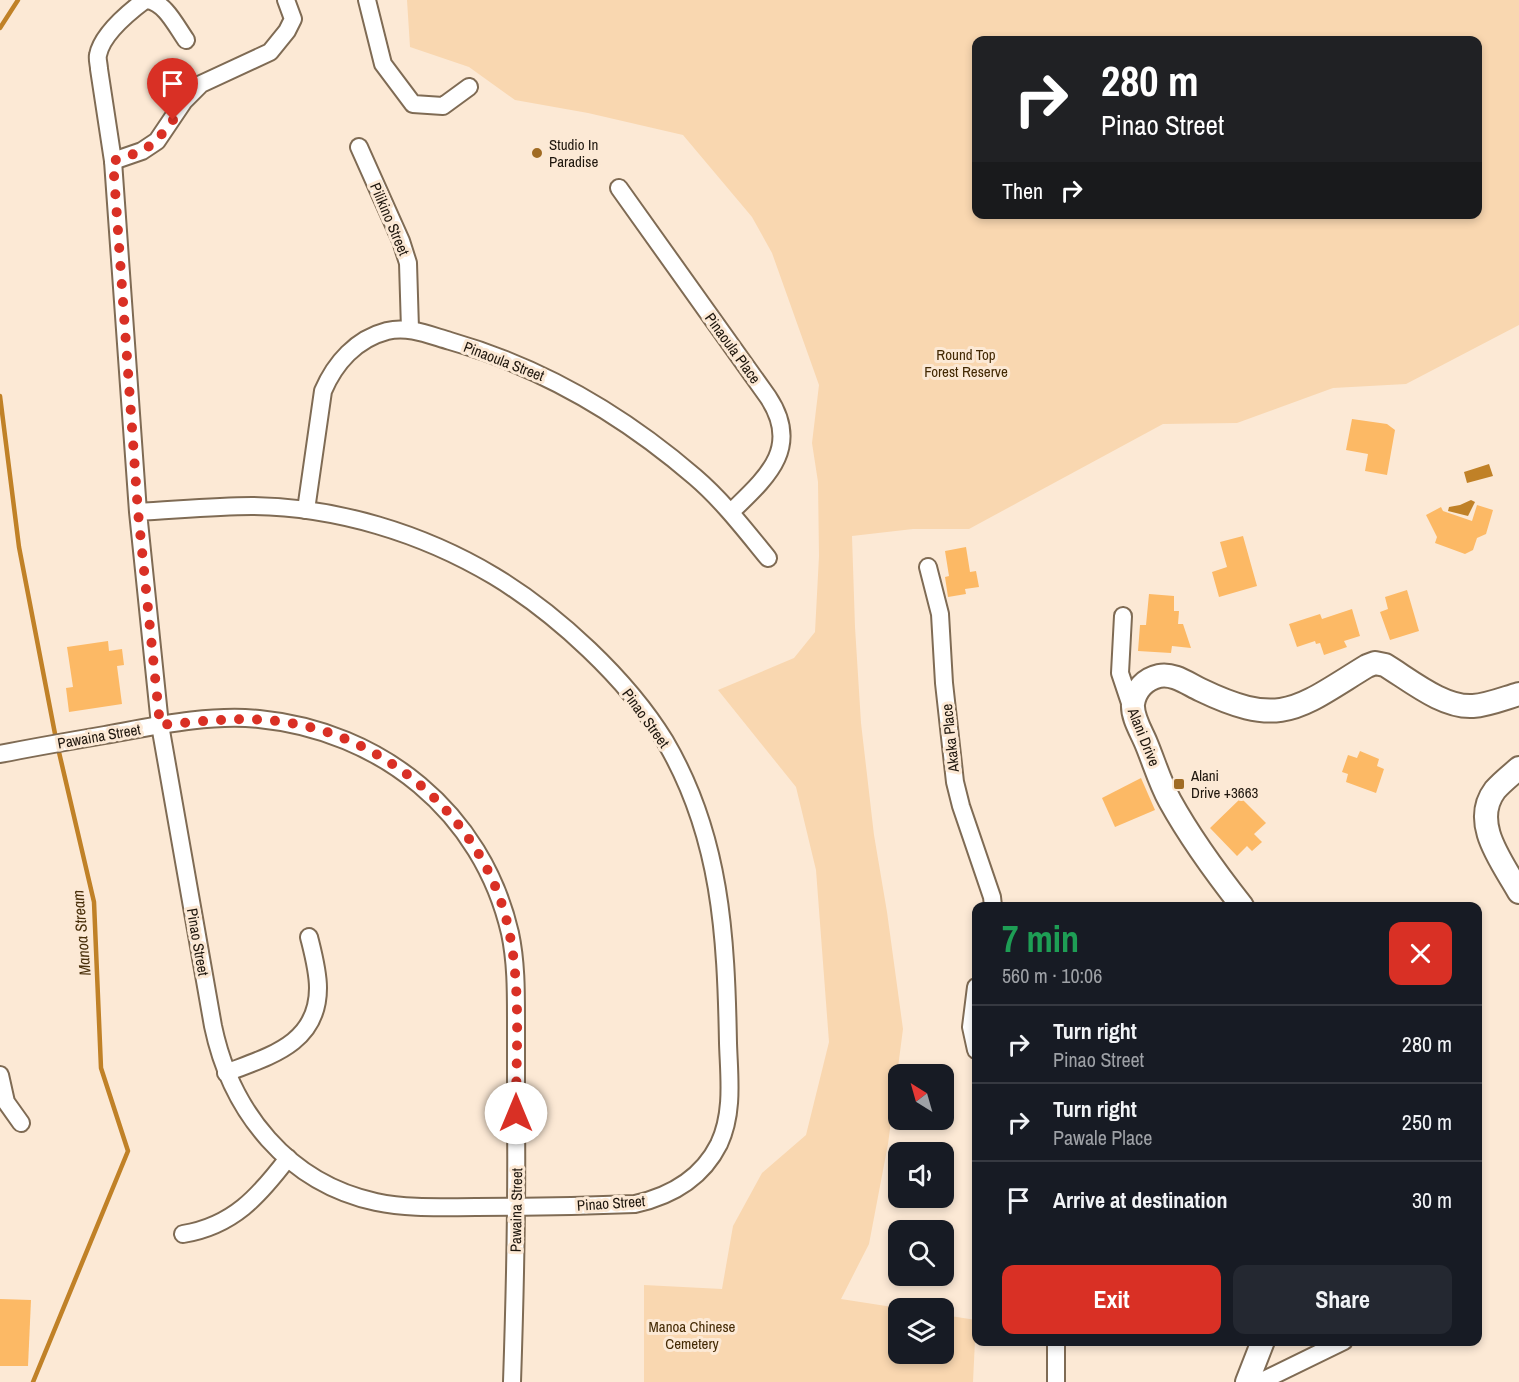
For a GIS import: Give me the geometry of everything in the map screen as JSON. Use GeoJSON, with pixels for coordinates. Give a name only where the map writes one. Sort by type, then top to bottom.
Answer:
{"type":"FeatureCollection","features":[{"type":"Feature","properties":{"kind":"street"},"geometry":{"type":"LineString","coordinates":[[146,0],[154,1],[166,11],[186,40]]}},
{"type":"Feature","properties":{"kind":"street","name":"Pinao Street"},"geometry":{"type":"LineString","coordinates":[[138,512],[234,506],[306,510],[379,526],[438,547],[494,576],[545,612],[612,674],[648,716],[681,771],[704,831],[722,911],[730,1100],[719,1144],[691,1179],[665,1196],[634,1204],[418,1207],[374,1201],[332,1186],[288,1158],[252,1121],[226,1073],[213,1026],[160,725],[138,512],[113,161],[98,55],[111,31],[129,12],[146,0]]}},
{"type":"Feature","properties":{"kind":"street"},"geometry":{"type":"LineString","coordinates":[[113,161],[142,151],[158,141],[184,101],[201,84],[270,52],[287,31],[293,19],[286,0]]}},
{"type":"Feature","properties":{"kind":"street"},"geometry":{"type":"LineString","coordinates":[[367,0],[383,64],[413,104],[443,106],[469,87]]}},
{"type":"Feature","properties":{"kind":"street","name":"Pilikino Street"},"geometry":{"type":"LineString","coordinates":[[359,147],[401,241],[408,263],[410,329]]}},
{"type":"Feature","properties":{"kind":"street","name":"Pinaoula Place"},"geometry":{"type":"LineString","coordinates":[[619,188],[777,412],[781,439],[774,465],[764,480],[731,512]]}},
{"type":"Feature","properties":{"kind":"street","name":"Pinaoula Street"},"geometry":{"type":"LineString","coordinates":[[306,510],[322,391],[328,379],[344,357],[364,341],[389,331],[410,329],[488,352],[563,384],[632,427],[695,478],[731,512],[768,558]]}},
{"type":"Feature","properties":{"kind":"street","name":"Akaka Place"},"geometry":{"type":"LineString","coordinates":[[928,567],[940,614],[944,683],[955,782],[993,902]]}},
{"type":"Feature","properties":{"kind":"street","name":"Alani Drive"},"geometry":{"type":"LineString","coordinates":[[1123,616],[1120,673],[1169,800],[1202,855],[1239,902]]}},
{"type":"Feature","properties":{"kind":"street"},"geometry":{"type":"LineString","coordinates":[[1134,712],[1134,699],[1141,686],[1159,676],[1173,677],[1246,708],[1269,712],[1303,705],[1367,666],[1377,663],[1385,665],[1441,700],[1458,705],[1476,706],[1519,694]]}},
{"type":"Feature","properties":{"kind":"street","name":"Pawaina Street"},"geometry":{"type":"LineString","coordinates":[[0,754],[160,725],[217,719],[256,719],[296,724],[334,734],[370,750],[404,771],[434,797],[460,826],[482,860],[499,896],[512,943],[516,973],[517,1207],[512,1382]]}},
{"type":"Feature","properties":{"kind":"street"},"geometry":{"type":"LineString","coordinates":[[1519,768],[1496,789],[1489,801],[1486,814],[1491,841],[1519,892]]}},
{"type":"Feature","properties":{"kind":"street"},"geometry":{"type":"LineString","coordinates":[[226,1073],[285,1049],[303,1033],[310,1023],[316,1005],[318,986],[309,937]]}},
{"type":"Feature","properties":{"kind":"street"},"geometry":{"type":"LineString","coordinates":[[0,1075],[6,1102],[21,1123]]}},
{"type":"Feature","properties":{"kind":"street"},"geometry":{"type":"LineString","coordinates":[[183,1234],[212,1227],[241,1209],[261,1192],[288,1158]]}},
{"type":"Feature","properties":{"kind":"street"},"geometry":{"type":"LineString","coordinates":[[1056,1346],[1056,1382]]}},
{"type":"Feature","properties":{"kind":"street"},"geometry":{"type":"LineString","coordinates":[[1247,1382],[1261,1346]]}},
{"type":"Feature","properties":{"kind":"street"},"geometry":{"type":"LineString","coordinates":[[1260,1382],[1334,1346]]}},
{"type":"Feature","properties":{"kind":"green space","name":"Round Top Forest Reserve"},"geometry":{"type":"Polygon","coordinates":[[[407,0],[1519,0],[1519,325],[1406,384],[1333,388],[1237,423],[1163,424],[969,529],[913,529],[852,536],[861,723],[874,835],[903,1029],[898,1064],[888,1064],[888,1130],[890,1130],[869,1244],[841,1299],[888,1306],[888,1364],[954,1364],[954,1317],[972,1319],[972,1346],[975,1346],[973,1382],[644,1382],[644,1285],[722,1289],[733,1226],[762,1173],[806,1135],[829,1042],[816,870],[796,787],[718,690],[794,658],[815,632],[819,556],[818,482],[812,443],[819,385],[772,253],[752,217],[683,135],[588,113],[515,100],[469,67],[410,47],[407,0]]]}},
{"type":"Feature","properties":{"kind":"shaded area"},"geometry":{"type":"Polygon","coordinates":[[[1489,464],[1493,476],[1467,483],[1464,472],[1489,464]]]}},
{"type":"Feature","properties":{"kind":"shaded area"},"geometry":{"type":"Polygon","coordinates":[[[1471,500],[1475,502],[1468,516],[1448,511],[1449,507],[1471,500]]]}},
{"type":"Feature","properties":{"kind":"building"},"geometry":{"type":"Polygon","coordinates":[[[1352,419],[1387,424],[1395,430],[1387,475],[1365,471],[1368,454],[1346,450],[1352,419]]]}},
{"type":"Feature","properties":{"kind":"building"},"geometry":{"type":"Polygon","coordinates":[[[1477,505],[1493,510],[1486,534],[1477,538],[1473,550],[1465,554],[1435,543],[1437,537],[1426,515],[1441,507],[1443,511],[1472,521],[1477,505]]]}},
{"type":"Feature","properties":{"kind":"building"},"geometry":{"type":"Polygon","coordinates":[[[1243,536],[1257,586],[1219,597],[1212,572],[1227,567],[1220,542],[1243,536]]]}},
{"type":"Feature","properties":{"kind":"building"},"geometry":{"type":"Polygon","coordinates":[[[966,547],[970,572],[976,571],[979,587],[965,589],[966,594],[948,597],[945,577],[949,576],[945,551],[966,547]]]}},
{"type":"Feature","properties":{"kind":"building"},"geometry":{"type":"Polygon","coordinates":[[[1407,590],[1419,631],[1390,640],[1380,612],[1388,609],[1385,597],[1407,590]]]}},
{"type":"Feature","properties":{"kind":"building"},"geometry":{"type":"Polygon","coordinates":[[[1149,594],[1174,596],[1174,611],[1179,611],[1178,624],[1183,624],[1191,648],[1172,646],[1171,653],[1138,651],[1140,625],[1146,625],[1149,594]]]}},
{"type":"Feature","properties":{"kind":"building"},"geometry":{"type":"Polygon","coordinates":[[[1352,609],[1360,636],[1344,641],[1347,647],[1324,655],[1320,643],[1316,644],[1315,641],[1297,647],[1289,624],[1320,614],[1322,619],[1352,609]]]}},
{"type":"Feature","properties":{"kind":"building"},"geometry":{"type":"Polygon","coordinates":[[[108,641],[109,651],[122,649],[124,665],[117,666],[122,704],[69,712],[66,688],[73,687],[67,647],[108,641]]]}},
{"type":"Feature","properties":{"kind":"building"},"geometry":{"type":"Polygon","coordinates":[[[1360,751],[1379,759],[1377,766],[1384,769],[1376,793],[1346,782],[1348,774],[1342,772],[1348,755],[1357,758],[1360,751]]]}},
{"type":"Feature","properties":{"kind":"building"},"geometry":{"type":"Polygon","coordinates":[[[1141,778],[1155,810],[1115,827],[1102,798],[1141,778]]]}},
{"type":"Feature","properties":{"kind":"building"},"geometry":{"type":"Polygon","coordinates":[[[1241,798],[1266,823],[1254,834],[1262,842],[1252,851],[1247,846],[1237,856],[1210,828],[1241,798]]]}},
{"type":"Feature","properties":{"kind":"building"},"geometry":{"type":"Polygon","coordinates":[[[0,1299],[31,1300],[28,1366],[0,1366],[0,1299]]]}},
{"type":"Feature","properties":{"kind":"waterway","name":"Manoa Stream"},"geometry":{"type":"LineString","coordinates":[[0,28],[18,0]]}},
{"type":"Feature","properties":{"kind":"waterway","name":"Manoa Stream"},"geometry":{"type":"LineString","coordinates":[[0,396],[19,547],[56,739]]}},
{"type":"Feature","properties":{"kind":"waterway","name":"Manoa Stream"},"geometry":{"type":"LineString","coordinates":[[33,1382],[128,1151],[101,1068],[94,902],[58,748]]}},
{"type":"Feature","properties":{"kind":"place","name":"Studio In Paradise"},"geometry":{"type":"Point","coordinates":[537,153]}},
{"type":"Feature","properties":{"kind":"place","name":"Alani Drive +3663"},"geometry":{"type":"Point","coordinates":[1179,784]}},
{"type":"Feature","properties":{"kind":"route"},"geometry":{"type":"LineString","coordinates":[[173,120],[158,141],[142,151],[113,161],[138,512],[160,725],[217,719],[256,719],[296,724],[334,734],[370,750],[404,771],[434,797],[460,826],[482,860],[499,896],[510,934],[516,973],[516,1113]]}},
{"type":"Feature","properties":{"kind":"park label","name":"Manoa Chinese Cemetery"},"geometry":{"type":"Point","coordinates":[692,1334]}}]}
